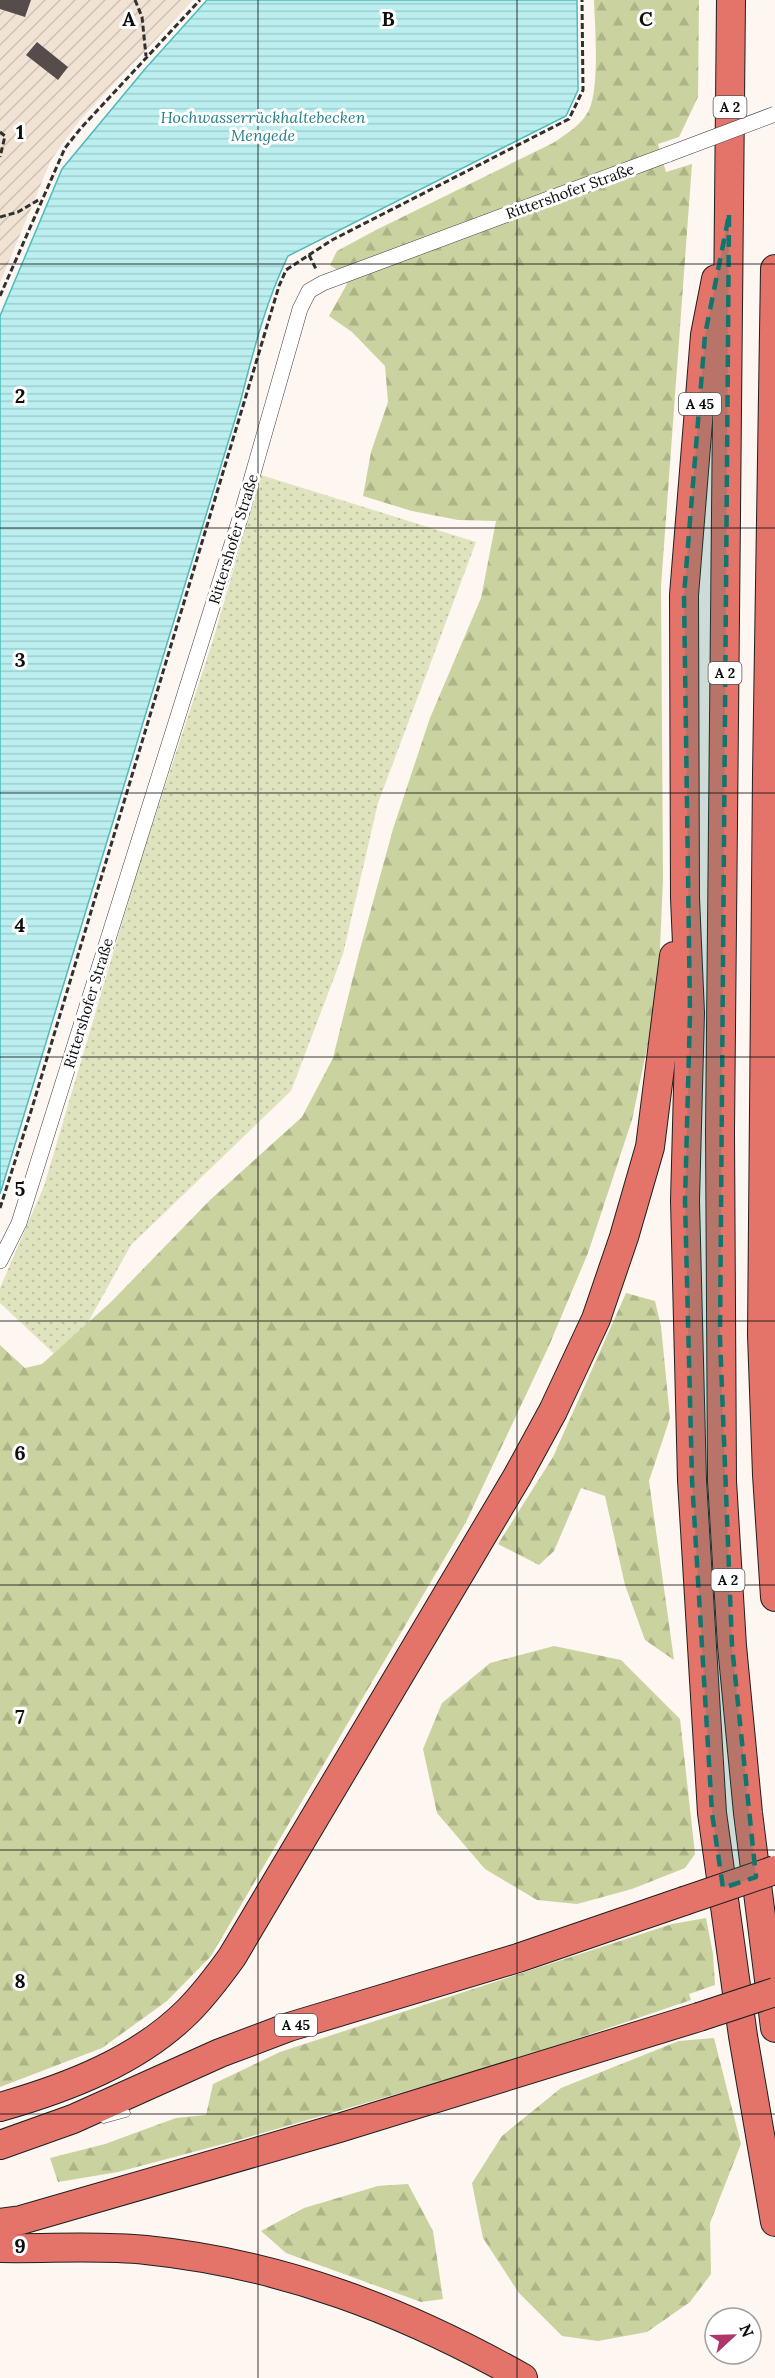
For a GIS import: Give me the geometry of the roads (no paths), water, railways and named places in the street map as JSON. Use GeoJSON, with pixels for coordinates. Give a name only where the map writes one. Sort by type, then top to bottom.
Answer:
{"type":"FeatureCollection","features":[{"type":"Feature","properties":{"kind":"highway","name":"A 2"},"geometry":{"type":"LineString","coordinates":[[731,0],[720,1131],[722,1481],[732,1646],[748,1813],[775,2028]]}},
{"type":"Feature","properties":{"kind":"highway","name":"A 45"},"geometry":{"type":"LineString","coordinates":[[685,898],[684,595],[705,335],[729,215]]}},
{"type":"Feature","properties":{"kind":"highway"},"geometry":{"type":"LineString","coordinates":[[775,269],[762,1335],[767,1475],[775,1597]]}},
{"type":"Feature","properties":{"kind":"highway"},"geometry":{"type":"LineString","coordinates":[[0,2107],[80,2079],[131,2054],[187,2012],[211,1985],[232,1957],[275,1886],[517,1477],[553,1411],[596,1319],[650,1147],[675,945],[685,898]]}},
{"type":"Feature","properties":{"kind":"highway"},"geometry":{"type":"LineString","coordinates":[[685,898],[690,1013],[685,1201],[692,1480],[712,1813],[743,2036],[775,2222]]}},
{"type":"Feature","properties":{"kind":"highway","name":"A 45"},"geometry":{"type":"LineString","coordinates":[[1,2145],[73,2119],[220,2053],[289,2027],[518,1958],[775,1870]]}},
{"type":"Feature","properties":{"kind":"highway"},"geometry":{"type":"LineString","coordinates":[[0,2223],[21,2220],[350,2125],[775,1992]]}},
{"type":"Feature","properties":{"kind":"highway"},"geometry":{"type":"LineString","coordinates":[[0,2248],[77,2247],[145,2250],[208,2259],[273,2272],[345,2294],[403,2317],[461,2344],[523,2378]]}},
{"type":"Feature","properties":{"kind":"street","name":"Rittershofer Straße"},"geometry":{"type":"LineString","coordinates":[[0,1261],[19,1223],[239,523],[300,309],[309,291],[323,283],[775,114]]}},
{"type":"Feature","properties":{"kind":"lane"},"geometry":{"type":"LineString","coordinates":[[92,2122],[126,2113]]}},
{"type":"Feature","properties":{"kind":"lane"},"geometry":{"type":"LineString","coordinates":[[1,2145],[81,2125]]}},
{"type":"Feature","properties":{"kind":"water","name":"Hochwasserrückhaltebecken Mengede"},"geometry":{"type":"Polygon","coordinates":[[[207,0],[577,0],[578,90],[566,116],[288,256],[260,328],[240,403],[0,1194],[0,316],[62,169],[145,69],[207,0]]]}}]}
